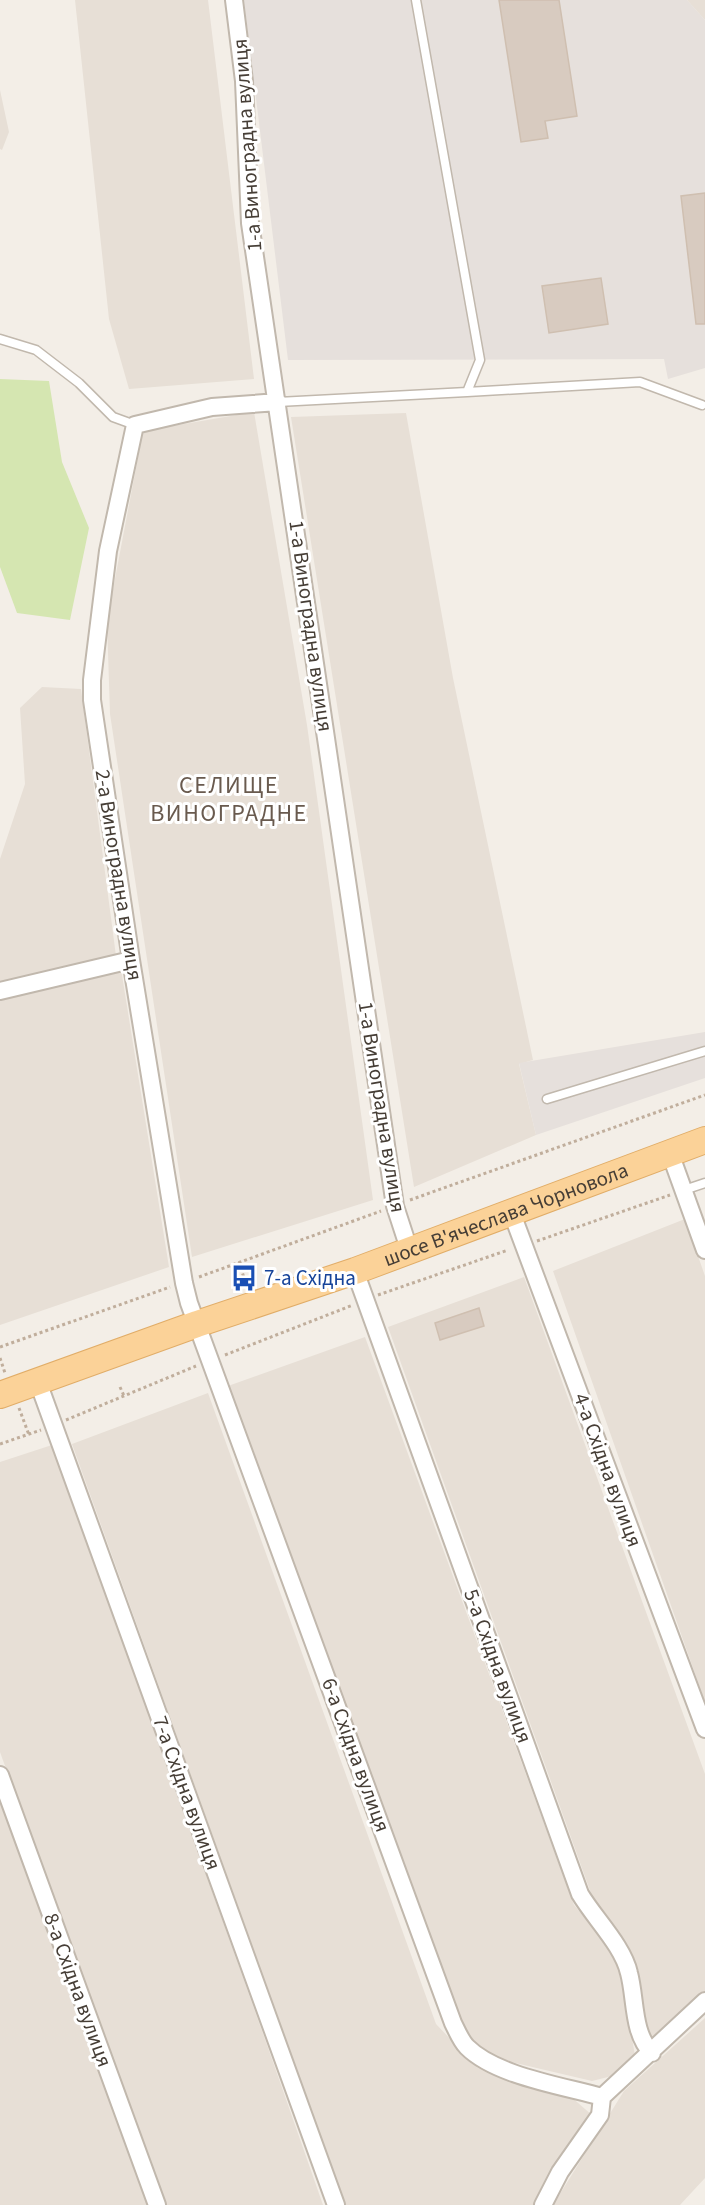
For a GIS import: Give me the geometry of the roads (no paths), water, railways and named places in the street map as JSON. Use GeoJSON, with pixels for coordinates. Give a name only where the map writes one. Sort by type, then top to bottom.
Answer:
{"type":"FeatureCollection","features":[{"type":"Feature","properties":{"kind":"main road","name":"шосе В'ячеслава Чорновола"},"geometry":{"type":"LineString","coordinates":[[8,1392],[197,1324],[355,1271],[705,1140]]}},
{"type":"Feature","properties":{"kind":"street","name":"1-а Виноградна вулиця"},"geometry":{"type":"LineString","coordinates":[[234,0],[244,81],[250,223],[395,1206],[409,1249]]}},
{"type":"Feature","properties":{"kind":"street"},"geometry":{"type":"LineString","coordinates":[[135,425],[212,407],[278,402]]}},
{"type":"Feature","properties":{"kind":"street","name":"2-а Виноградна вулиця"},"geometry":{"type":"LineString","coordinates":[[135,425],[108,551],[92,680],[92,700],[131,960],[184,1283],[197,1324]]}},
{"type":"Feature","properties":{"kind":"street"},"geometry":{"type":"LineString","coordinates":[[0,991],[131,960]]}},
{"type":"Feature","properties":{"kind":"street"},"geometry":{"type":"LineString","coordinates":[[670,1153],[705,1250]]}},
{"type":"Feature","properties":{"kind":"street","name":"4-а Східна вулиця"},"geometry":{"type":"LineString","coordinates":[[511,1211],[705,1729]]}},
{"type":"Feature","properties":{"kind":"street","name":"5-а Східна вулиця"},"geometry":{"type":"LineString","coordinates":[[355,1271],[580,1894],[624,1957],[630,1975],[642,2039],[652,2053]]}},
{"type":"Feature","properties":{"kind":"street","name":"6-а Східна вулиця"},"geometry":{"type":"LineString","coordinates":[[197,1324],[453,2023],[465,2046],[483,2060],[505,2071],[602,2097]]}},
{"type":"Feature","properties":{"kind":"street","name":"7-а Східна вулиця"},"geometry":{"type":"LineString","coordinates":[[38,1382],[336,2205]]}},
{"type":"Feature","properties":{"kind":"street","name":"8-а Східна вулиця"},"geometry":{"type":"LineString","coordinates":[[0,1775],[157,2205]]}},
{"type":"Feature","properties":{"kind":"street"},"geometry":{"type":"LineString","coordinates":[[543,2205],[560,2172],[600,2115],[602,2097],[652,2053],[705,2001]]}},
{"type":"Feature","properties":{"kind":"lane"},"geometry":{"type":"LineString","coordinates":[[416,0],[480,360],[467,392]]}},
{"type":"Feature","properties":{"kind":"lane"},"geometry":{"type":"LineString","coordinates":[[0,339],[36,350],[79,383],[113,417],[135,425]]}},
{"type":"Feature","properties":{"kind":"lane"},"geometry":{"type":"LineString","coordinates":[[278,402],[640,382],[702,405]]}},
{"type":"Feature","properties":{"kind":"lane"},"geometry":{"type":"LineString","coordinates":[[547,1099],[705,1051]]}},
{"type":"Feature","properties":{"kind":"lane"},"geometry":{"type":"LineString","coordinates":[[684,1190],[705,1183]]}},
{"type":"Feature","properties":{"kind":"place","name":"7-а Східна"},"geometry":{"type":"Point","coordinates":[244,1278]}},
{"type":"Feature","properties":{"kind":"district","name":"СЕЛИЩЕ ВИНОГРАДНЕ"},"geometry":{"type":"Point","coordinates":[229,799]}}]}
